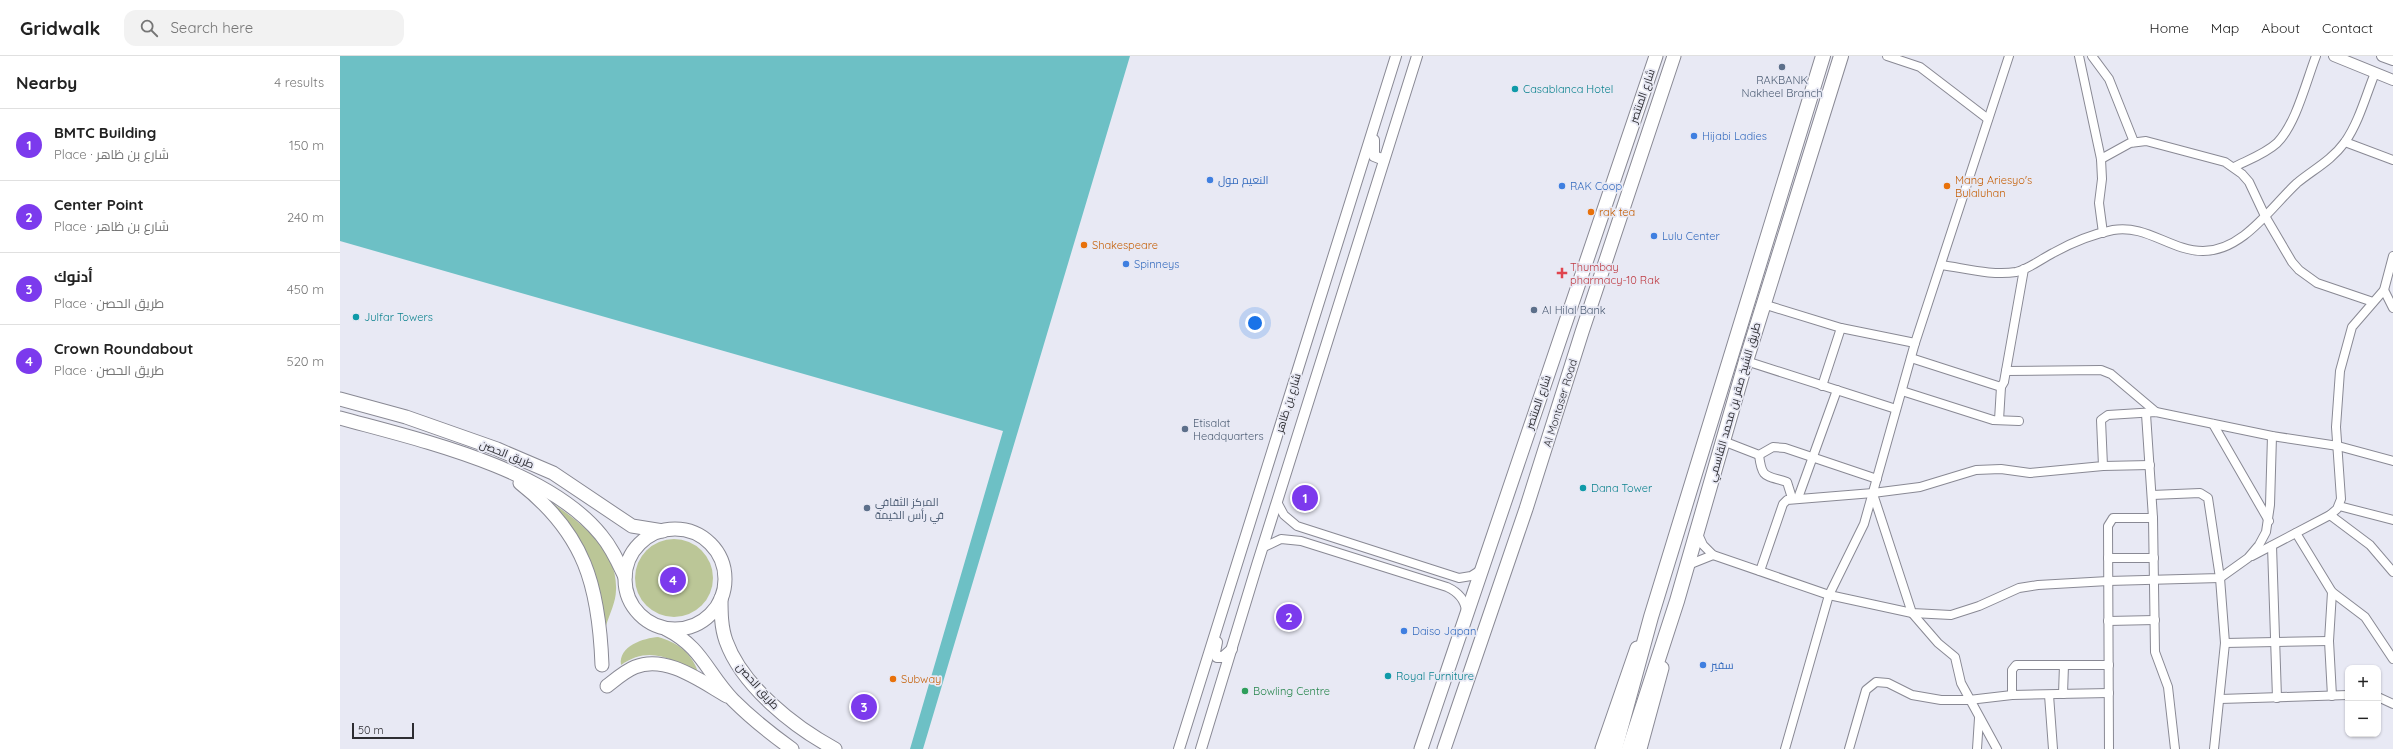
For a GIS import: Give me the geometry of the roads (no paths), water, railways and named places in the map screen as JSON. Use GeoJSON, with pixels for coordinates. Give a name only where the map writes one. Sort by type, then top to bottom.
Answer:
{"type":"FeatureCollection","features":[{"type":"Feature","properties":{"kind":"highway","name":"طريق الشيخ صقر بن محمد القاسمي"},"geometry":{"type":"LineString","coordinates":[[1615,749],[1651,617],[1823,56]]}},
{"type":"Feature","properties":{"kind":"highway","name":"طريق الشيخ صقر بن محمد القاسمي"},"geometry":{"type":"LineString","coordinates":[[1638,749],[1656,660],[1670,623],[1688,565],[1763,304],[1841,56]]}},
{"type":"Feature","properties":{"kind":"main road","name":"شارع المنتصر"},"geometry":{"type":"LineString","coordinates":[[1421,749],[1656,56]]}},
{"type":"Feature","properties":{"kind":"main road","name":"Al Montaser Road"},"geometry":{"type":"LineString","coordinates":[[1444,749],[1524,515],[1582,332],[1674,56]]}},
{"type":"Feature","properties":{"kind":"main road","name":"طريق الحصن"},"geometry":{"type":"LineString","coordinates":[[340,399],[406,417],[504,452],[553,473],[632,526],[663,531]]}},
{"type":"Feature","properties":{"kind":"main road","name":"طريق الحصن"},"geometry":{"type":"LineString","coordinates":[[340,418],[488,464],[538,486],[582,516],[601,534],[615,554],[625,577]]}},
{"type":"Feature","properties":{"kind":"main road"},"geometry":{"type":"LineString","coordinates":[[488,464],[514,478],[538,497],[559,519],[576,544],[588,572],[597,601],[602,665]]}},
{"type":"Feature","properties":{"kind":"main road"},"geometry":{"type":"LineString","coordinates":[[663,628],[686,628],[701,622],[713,611],[721,598],[725,582],[724,571],[716,551],[705,539],[689,531],[663,531],[648,537],[636,548],[628,562],[625,577],[629,600],[644,619],[689,643],[732,698],[756,721],[792,749]]}},
{"type":"Feature","properties":{"kind":"main road","name":"طريق الحصن"},"geometry":{"type":"LineString","coordinates":[[721,598],[721,619],[725,640],[734,659],[764,696],[795,725],[835,749]]}},
{"type":"Feature","properties":{"kind":"main road"},"geometry":{"type":"LineString","coordinates":[[1602,749],[1636,649],[1651,617]]}},
{"type":"Feature","properties":{"kind":"main road"},"geometry":{"type":"LineString","coordinates":[[607,686],[636,666],[650,663],[667,665],[732,698]]}},
{"type":"Feature","properties":{"kind":"street","name":"شارع بن ظاهر"},"geometry":{"type":"LineString","coordinates":[[1179,749],[1223,613],[1396,56]]}},
{"type":"Feature","properties":{"kind":"street","name":"شارع بن ظاهر"},"geometry":{"type":"LineString","coordinates":[[1201,749],[1262,548],[1417,56]]}},
{"type":"Feature","properties":{"kind":"street"},"geometry":{"type":"LineString","coordinates":[[1887,56],[1920,66],[1988,119]]}},
{"type":"Feature","properties":{"kind":"street"},"geometry":{"type":"LineString","coordinates":[[1785,749],[1829,595],[1864,524],[1915,344],[2009,56]]}},
{"type":"Feature","properties":{"kind":"street"},"geometry":{"type":"LineString","coordinates":[[2079,56],[2101,159],[2102,178],[2100,203],[2103,233]]}},
{"type":"Feature","properties":{"kind":"street"},"geometry":{"type":"LineString","coordinates":[[2092,56],[2110,79],[2134,142]]}},
{"type":"Feature","properties":{"kind":"street"},"geometry":{"type":"LineString","coordinates":[[2234,167],[2268,149],[2289,127],[2316,56]]}},
{"type":"Feature","properties":{"kind":"street"},"geometry":{"type":"LineString","coordinates":[[2334,56],[2393,80]]}},
{"type":"Feature","properties":{"kind":"street"},"geometry":{"type":"LineString","coordinates":[[2382,56],[2393,60]]}},
{"type":"Feature","properties":{"kind":"street"},"geometry":{"type":"LineString","coordinates":[[1940,265],[1998,273],[2024,269],[2055,252],[2103,233],[2129,229],[2144,232],[2178,246],[2204,251],[2219,248],[2232,242],[2265,216],[2302,179],[2334,157],[2353,128],[2375,73]]}},
{"type":"Feature","properties":{"kind":"street"},"geometry":{"type":"LineString","coordinates":[[1381,104],[1372,153],[1374,156],[1384,160]]}},
{"type":"Feature","properties":{"kind":"street"},"geometry":{"type":"LineString","coordinates":[[2101,159],[2114,150],[2134,142],[2146,141],[2215,159],[2234,167],[2248,182],[2265,216],[2292,262],[2308,277],[2373,302]]}},
{"type":"Feature","properties":{"kind":"street"},"geometry":{"type":"LineString","coordinates":[[2345,142],[2393,160]]}},
{"type":"Feature","properties":{"kind":"street"},"geometry":{"type":"LineString","coordinates":[[1698,532],[1703,545],[1712,555],[1829,595],[1912,613],[1951,615],[1979,606],[2019,588],[2108,581],[2220,578],[2248,558],[2330,515],[2339,506],[2341,499],[2336,427],[2340,371],[2348,336],[2352,327],[2384,290],[2393,256]]}},
{"type":"Feature","properties":{"kind":"street"},"geometry":{"type":"LineString","coordinates":[[1999,420],[2001,387],[2004,382],[2024,269]]}},
{"type":"Feature","properties":{"kind":"street"},"geometry":{"type":"LineString","coordinates":[[2384,290],[2393,308]]}},
{"type":"Feature","properties":{"kind":"street"},"geometry":{"type":"LineString","coordinates":[[1763,304],[1841,328],[1915,344]]}},
{"type":"Feature","properties":{"kind":"street"},"geometry":{"type":"LineString","coordinates":[[1822,386],[1841,328]]}},
{"type":"Feature","properties":{"kind":"street"},"geometry":{"type":"LineString","coordinates":[[1911,358],[2001,387]]}},
{"type":"Feature","properties":{"kind":"street"},"geometry":{"type":"LineString","coordinates":[[1746,362],[1896,409]]}},
{"type":"Feature","properties":{"kind":"street"},"geometry":{"type":"LineString","coordinates":[[2006,371],[2104,371],[2111,374],[2156,412]]}},
{"type":"Feature","properties":{"kind":"street"},"geometry":{"type":"LineString","coordinates":[[1795,498],[1813,457],[1837,390]]}},
{"type":"Feature","properties":{"kind":"street"},"geometry":{"type":"LineString","coordinates":[[1902,391],[1999,420],[2019,421]]}},
{"type":"Feature","properties":{"kind":"street"},"geometry":{"type":"LineString","coordinates":[[2102,466],[2101,420],[2104,417],[2156,412],[2272,436],[2338,446],[2393,460]]}},
{"type":"Feature","properties":{"kind":"street"},"geometry":{"type":"LineString","coordinates":[[2146,414],[2153,518],[2155,652],[2168,687],[2175,749]]}},
{"type":"Feature","properties":{"kind":"street"},"geometry":{"type":"LineString","coordinates":[[2213,424],[2269,521]]}},
{"type":"Feature","properties":{"kind":"street"},"geometry":{"type":"LineString","coordinates":[[2248,558],[2263,539],[2269,521],[2272,436]]}},
{"type":"Feature","properties":{"kind":"street"},"geometry":{"type":"LineString","coordinates":[[1723,441],[1760,455]]}},
{"type":"Feature","properties":{"kind":"street"},"geometry":{"type":"LineString","coordinates":[[1760,455],[1773,447],[1785,448],[1877,479]]}},
{"type":"Feature","properties":{"kind":"street"},"geometry":{"type":"LineString","coordinates":[[1760,455],[1761,470],[1764,474],[1787,482],[1795,498]]}},
{"type":"Feature","properties":{"kind":"street"},"geometry":{"type":"LineString","coordinates":[[1760,571],[1783,504],[1795,498],[1873,493],[1920,487],[1976,470],[2001,469],[2030,473],[2102,466],[2150,465]]}},
{"type":"Feature","properties":{"kind":"street"},"geometry":{"type":"LineString","coordinates":[[1873,493],[1912,613],[1938,643],[1955,657],[1961,683],[1968,700],[1997,749]]}},
{"type":"Feature","properties":{"kind":"street"},"geometry":{"type":"LineString","coordinates":[[2152,495],[2200,493],[2208,498],[2220,578],[2225,643],[2214,749]]}},
{"type":"Feature","properties":{"kind":"street"},"geometry":{"type":"LineString","coordinates":[[1277,502],[1284,516],[1297,526],[1459,578],[1471,576],[1483,569]]}},
{"type":"Feature","properties":{"kind":"street"},"geometry":{"type":"LineString","coordinates":[[2339,506],[2393,520]]}},
{"type":"Feature","properties":{"kind":"street"},"geometry":{"type":"LineString","coordinates":[[2330,515],[2370,544],[2393,572]]}},
{"type":"Feature","properties":{"kind":"street"},"geometry":{"type":"LineString","coordinates":[[2109,749],[2108,526],[2110,520],[2153,518]]}},
{"type":"Feature","properties":{"kind":"street"},"geometry":{"type":"LineString","coordinates":[[1262,548],[1289,533],[1297,526]]}},
{"type":"Feature","properties":{"kind":"street"},"geometry":{"type":"LineString","coordinates":[[1289,533],[1447,587],[1460,595],[1465,603],[1466,618]]}},
{"type":"Feature","properties":{"kind":"street"},"geometry":{"type":"LineString","coordinates":[[2296,534],[2332,592],[2365,617],[2393,659]]}},
{"type":"Feature","properties":{"kind":"street"},"geometry":{"type":"LineString","coordinates":[[2272,546],[2277,698]]}},
{"type":"Feature","properties":{"kind":"street"},"geometry":{"type":"LineString","coordinates":[[1688,565],[1712,555]]}},
{"type":"Feature","properties":{"kind":"street"},"geometry":{"type":"LineString","coordinates":[[2108,558],[2154,558]]}},
{"type":"Feature","properties":{"kind":"street"},"geometry":{"type":"LineString","coordinates":[[1447,587],[1454,581],[1454,576]]}},
{"type":"Feature","properties":{"kind":"street"},"geometry":{"type":"LineString","coordinates":[[2332,592],[2329,641],[2332,696]]}},
{"type":"Feature","properties":{"kind":"street"},"geometry":{"type":"LineString","coordinates":[[1223,613],[1216,655],[1223,658],[1232,649]]}},
{"type":"Feature","properties":{"kind":"street"},"geometry":{"type":"LineString","coordinates":[[2108,621],[2155,620]]}},
{"type":"Feature","properties":{"kind":"street"},"geometry":{"type":"LineString","coordinates":[[2225,643],[2329,641]]}},
{"type":"Feature","properties":{"kind":"street"},"geometry":{"type":"LineString","coordinates":[[2063,694],[2064,665]]}},
{"type":"Feature","properties":{"kind":"street"},"geometry":{"type":"LineString","coordinates":[[2012,695],[2014,666],[2109,665]]}},
{"type":"Feature","properties":{"kind":"street"},"geometry":{"type":"LineString","coordinates":[[1849,749],[1866,690],[1876,682],[1884,682],[1907,693],[1925,698],[1968,700],[2012,695],[2109,693]]}},
{"type":"Feature","properties":{"kind":"street"},"geometry":{"type":"LineString","coordinates":[[2049,695],[2053,749]]}},
{"type":"Feature","properties":{"kind":"street"},"geometry":{"type":"LineString","coordinates":[[2220,700],[2345,695]]}},
{"type":"Feature","properties":{"kind":"street"},"geometry":{"type":"LineString","coordinates":[[2381,698],[2393,704]]}},
{"type":"Feature","properties":{"kind":"street"},"geometry":{"type":"LineString","coordinates":[[1977,749],[1979,718]]}},
{"type":"Feature","properties":{"kind":"water"},"geometry":{"type":"Polygon","coordinates":[[[340,56],[1130,56],[923,749],[910,749],[1003,431],[340,241],[340,56]]]}},
{"type":"Feature","properties":{"kind":"place","name":"RAKBANK Nakheel Branch"},"geometry":{"type":"Point","coordinates":[1782,67]}},
{"type":"Feature","properties":{"kind":"place","name":"Casablanca Hotel"},"geometry":{"type":"Point","coordinates":[1515,89]}},
{"type":"Feature","properties":{"kind":"place","name":"Hijabi Ladies"},"geometry":{"type":"Point","coordinates":[1694,136]}},
{"type":"Feature","properties":{"kind":"place","name":"النعيم مول"},"geometry":{"type":"Point","coordinates":[1210,180]}},
{"type":"Feature","properties":{"kind":"place","name":"RAK Coop"},"geometry":{"type":"Point","coordinates":[1562,186]}},
{"type":"Feature","properties":{"kind":"place","name":"Mang Ariesyo's Bulaluhan"},"geometry":{"type":"Point","coordinates":[1947,186]}},
{"type":"Feature","properties":{"kind":"place","name":"rak tea"},"geometry":{"type":"Point","coordinates":[1591,212]}},
{"type":"Feature","properties":{"kind":"place","name":"Lulu Center"},"geometry":{"type":"Point","coordinates":[1654,236]}},
{"type":"Feature","properties":{"kind":"place","name":"Shakespeare"},"geometry":{"type":"Point","coordinates":[1084,245]}},
{"type":"Feature","properties":{"kind":"place","name":"Spinneys"},"geometry":{"type":"Point","coordinates":[1126,264]}},
{"type":"Feature","properties":{"kind":"place","name":"Thumbay pharmacy-10 Rak"},"geometry":{"type":"Point","coordinates":[1562,273]}},
{"type":"Feature","properties":{"kind":"place","name":"Al Hilal Bank"},"geometry":{"type":"Point","coordinates":[1534,310]}},
{"type":"Feature","properties":{"kind":"place","name":"Julfar Towers"},"geometry":{"type":"Point","coordinates":[356,317]}},
{"type":"Feature","properties":{"kind":"place","name":"Etisalat Headquarters"},"geometry":{"type":"Point","coordinates":[1185,429]}},
{"type":"Feature","properties":{"kind":"place","name":"Dana Tower"},"geometry":{"type":"Point","coordinates":[1583,488]}},
{"type":"Feature","properties":{"kind":"place","name":"BMTC Building"},"geometry":{"type":"Point","coordinates":[1305,498]}},
{"type":"Feature","properties":{"kind":"place","name":"المركز الثقافي في رأس الخيمة"},"geometry":{"type":"Point","coordinates":[867,508]}},
{"type":"Feature","properties":{"kind":"place","name":"Crown Roundabout"},"geometry":{"type":"Point","coordinates":[673,580]}},
{"type":"Feature","properties":{"kind":"place","name":"Center Point"},"geometry":{"type":"Point","coordinates":[1289,617]}},
{"type":"Feature","properties":{"kind":"place","name":"Daiso Japan"},"geometry":{"type":"Point","coordinates":[1404,631]}},
{"type":"Feature","properties":{"kind":"place","name":"سفير"},"geometry":{"type":"Point","coordinates":[1703,665]}},
{"type":"Feature","properties":{"kind":"place","name":"Royal Furniture"},"geometry":{"type":"Point","coordinates":[1388,676]}},
{"type":"Feature","properties":{"kind":"place","name":"Subway"},"geometry":{"type":"Point","coordinates":[893,679]}},
{"type":"Feature","properties":{"kind":"place","name":"Bowling Centre"},"geometry":{"type":"Point","coordinates":[1245,691]}},
{"type":"Feature","properties":{"kind":"place","name":"أدنوك"},"geometry":{"type":"Point","coordinates":[864,707]}}]}
